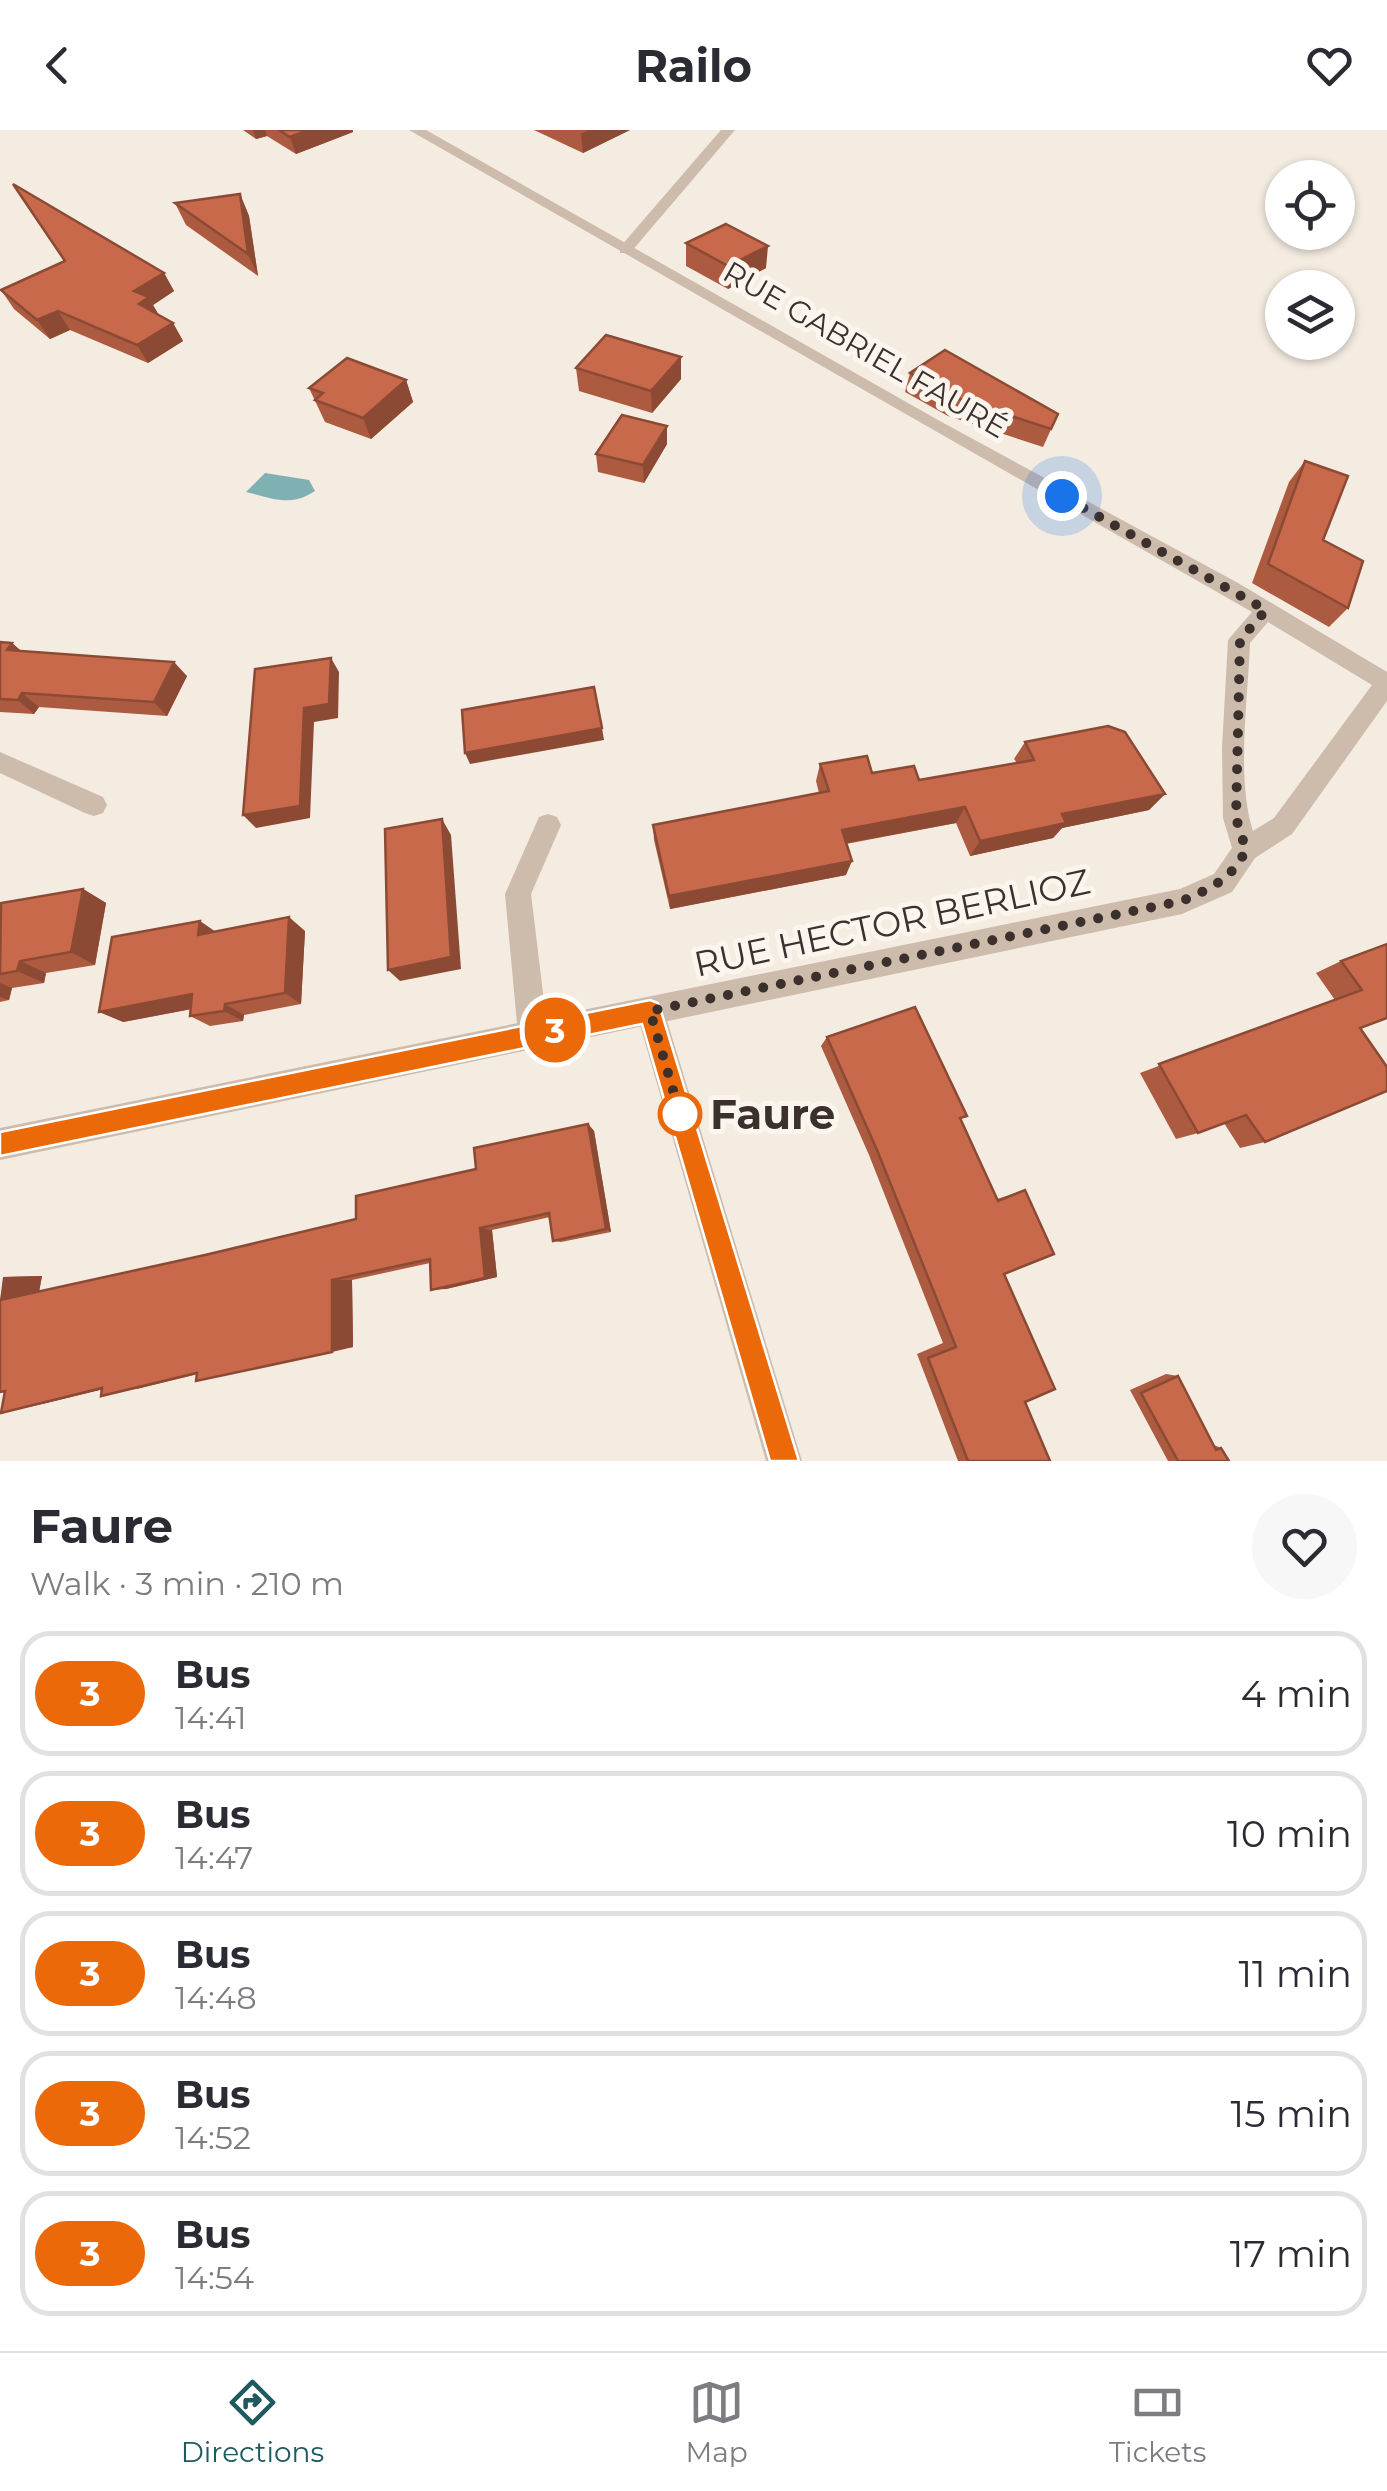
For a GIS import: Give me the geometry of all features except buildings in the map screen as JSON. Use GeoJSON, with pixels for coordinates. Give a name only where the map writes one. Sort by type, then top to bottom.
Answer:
{"type":"FeatureCollection","features":[{"type":"Feature","properties":{"kind":"street","name":"RUE GABRIEL FAURÉ"},"geometry":{"type":"LineString","coordinates":[[416,130],[1266,610],[1387,683]]}},
{"type":"Feature","properties":{"kind":"street"},"geometry":{"type":"LineString","coordinates":[[625,250],[728,130]]}},
{"type":"Feature","properties":{"kind":"street"},"geometry":{"type":"LineString","coordinates":[[1246,850],[1236,818],[1240,640],[1266,610]]}},
{"type":"Feature","properties":{"kind":"street","name":"RUE HECTOR BERLIOZ"},"geometry":{"type":"LineString","coordinates":[[0,1144],[1182,901],[1223,883],[1246,850],[1283,826],[1387,683]]}},
{"type":"Feature","properties":{"kind":"street"},"geometry":{"type":"LineString","coordinates":[[0,762],[94,805]]}},
{"type":"Feature","properties":{"kind":"street"},"geometry":{"type":"LineString","coordinates":[[533,1034],[518,894],[548,825]]}},
{"type":"Feature","properties":{"kind":"street"},"geometry":{"type":"LineString","coordinates":[[650,1011],[784,1461]]}},
{"type":"Feature","properties":{"kind":"water"},"geometry":{"type":"Polygon","coordinates":[[[265,473],[309,480],[315,491],[290,500],[246,492],[265,473]]]}},
{"type":"Feature","properties":{"kind":"bus line","name":"3"},"geometry":{"type":"LineString","coordinates":[[0,1144],[650,1011],[784,1461]]}},
{"type":"Feature","properties":{"kind":"place","name":"Faure"},"geometry":{"type":"Point","coordinates":[680,1114]}},
{"type":"Feature","properties":{"kind":"route"},"geometry":{"type":"LineString","coordinates":[[680,1114],[684,1128],[650,1011],[1182,901],[1223,883],[1238,867],[1246,850],[1236,818],[1234,748],[1240,640],[1266,610],[1062,496]]}}]}
